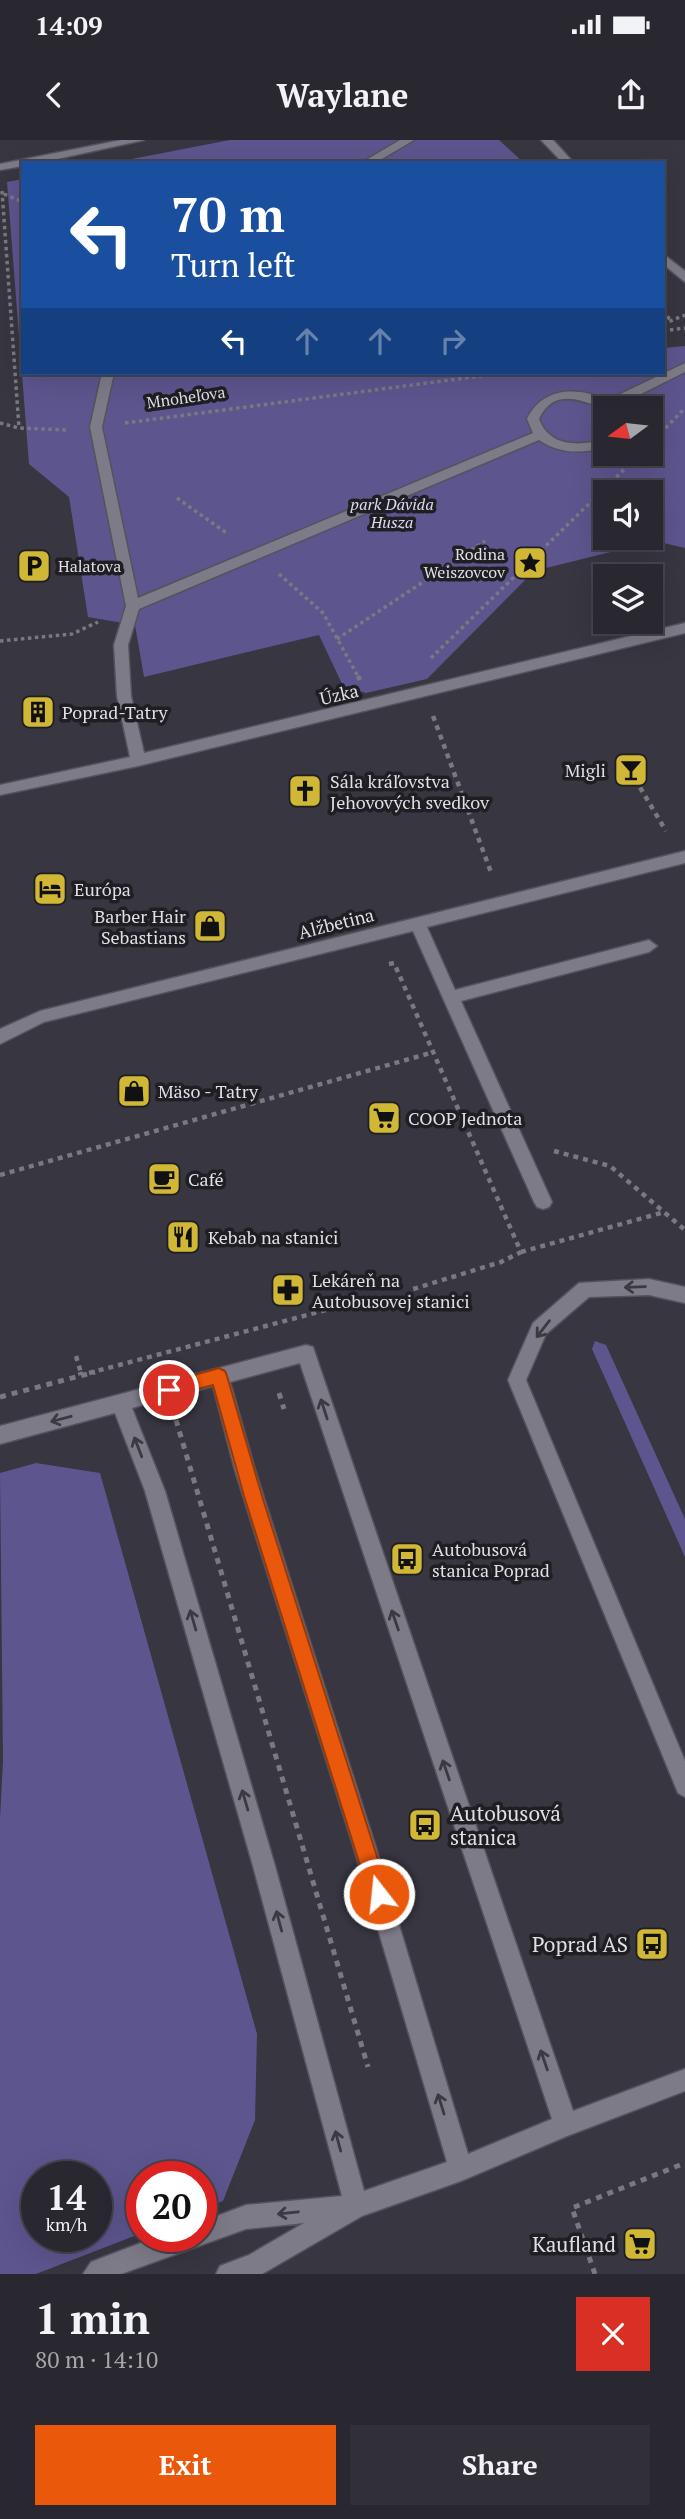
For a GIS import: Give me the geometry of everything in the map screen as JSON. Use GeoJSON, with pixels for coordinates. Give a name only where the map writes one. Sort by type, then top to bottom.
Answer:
{"type":"FeatureCollection","features":[{"type":"Feature","properties":{"kind":"street"},"geometry":{"type":"LineString","coordinates":[[27,161],[138,140]]}},
{"type":"Feature","properties":{"kind":"street"},"geometry":{"type":"LineString","coordinates":[[370,161],[408,140]]}},
{"type":"Feature","properties":{"kind":"street"},"geometry":{"type":"LineString","coordinates":[[547,140],[567,161]]}},
{"type":"Feature","properties":{"kind":"street"},"geometry":{"type":"LineString","coordinates":[[0,166],[21,162]]}},
{"type":"Feature","properties":{"kind":"street"},"geometry":{"type":"LineString","coordinates":[[665,259],[685,278]]}},
{"type":"Feature","properties":{"kind":"street"},"geometry":{"type":"LineString","coordinates":[[631,396],[685,367]]}},
{"type":"Feature","properties":{"kind":"street"},"geometry":{"type":"LineString","coordinates":[[108,375],[96,427],[134,606],[121,645],[124,696],[138,761]]}},
{"type":"Feature","properties":{"kind":"street"},"geometry":{"type":"LineString","coordinates":[[593,399],[587,396],[562,396],[550,399],[535,412],[534,428],[540,435],[563,447],[593,448]]}},
{"type":"Feature","properties":{"kind":"street"},"geometry":{"type":"LineString","coordinates":[[134,606],[540,435]]}},
{"type":"Feature","properties":{"kind":"street","name":"Úzka"},"geometry":{"type":"LineString","coordinates":[[0,790],[138,761],[425,694],[685,628]]}},
{"type":"Feature","properties":{"kind":"street"},"geometry":{"type":"LineString","coordinates":[[682,858],[685,874]]}},
{"type":"Feature","properties":{"kind":"street","name":"Alžbetina"},"geometry":{"type":"LineString","coordinates":[[0,1037],[40,1017],[682,858]]}},
{"type":"Feature","properties":{"kind":"street"},"geometry":{"type":"LineString","coordinates":[[417,923],[543,1202]]}},
{"type":"Feature","properties":{"kind":"street"},"geometry":{"type":"LineString","coordinates":[[449,998],[649,946]]}},
{"type":"Feature","properties":{"kind":"street"},"geometry":{"type":"LineString","coordinates":[[685,1295],[649,1287],[585,1289],[539,1329],[517,1380],[685,1786]]}},
{"type":"Feature","properties":{"kind":"street"},"geometry":{"type":"LineString","coordinates":[[0,1436],[306,1353],[566,2124]]}},
{"type":"Feature","properties":{"kind":"street"},"geometry":{"type":"LineString","coordinates":[[219,1376],[249,1483],[364,1844],[461,2169]]}},
{"type":"Feature","properties":{"kind":"street"},"geometry":{"type":"LineString","coordinates":[[121,1403],[155,1491],[264,1866],[356,2206]]}},
{"type":"Feature","properties":{"kind":"street"},"geometry":{"type":"LineString","coordinates":[[228,2274],[255,2265],[356,2206],[461,2169],[566,2124],[685,2080]]}},
{"type":"Feature","properties":{"kind":"street"},"geometry":{"type":"LineString","coordinates":[[217,2228],[246,2217],[356,2206]]}},
{"type":"Feature","properties":{"kind":"street"},"geometry":{"type":"LineString","coordinates":[[95,2274],[99,2270],[149,2252]]}},
{"type":"Feature","properties":{"kind":"path"},"geometry":{"type":"LineString","coordinates":[[1,181],[19,428]]}},
{"type":"Feature","properties":{"kind":"path"},"geometry":{"type":"LineString","coordinates":[[2,192],[21,201]]}},
{"type":"Feature","properties":{"kind":"path"},"geometry":{"type":"LineString","coordinates":[[665,314],[671,321]]}},
{"type":"Feature","properties":{"kind":"path"},"geometry":{"type":"LineString","coordinates":[[665,323],[685,315]]}},
{"type":"Feature","properties":{"kind":"path"},"geometry":{"type":"LineString","coordinates":[[665,331],[685,328]]}},
{"type":"Feature","properties":{"kind":"path","name":"Mnoheľova"},"geometry":{"type":"LineString","coordinates":[[0,423],[19,428],[58,431],[488,375]]}},
{"type":"Feature","properties":{"kind":"path"},"geometry":{"type":"LineString","coordinates":[[663,431],[684,410]]}},
{"type":"Feature","properties":{"kind":"path"},"geometry":{"type":"LineString","coordinates":[[493,878],[425,694],[410,679],[628,466]]}},
{"type":"Feature","properties":{"kind":"path"},"geometry":{"type":"LineString","coordinates":[[177,498],[257,555],[323,614],[365,690]]}},
{"type":"Feature","properties":{"kind":"path"},"geometry":{"type":"LineString","coordinates":[[337,639],[485,541]]}},
{"type":"Feature","properties":{"kind":"path"},"geometry":{"type":"LineString","coordinates":[[0,641],[72,634],[134,606]]}},
{"type":"Feature","properties":{"kind":"path"},"geometry":{"type":"LineString","coordinates":[[635,779],[668,835]]}},
{"type":"Feature","properties":{"kind":"path"},"geometry":{"type":"LineString","coordinates":[[380,966],[394,963],[521,1252]]}},
{"type":"Feature","properties":{"kind":"path"},"geometry":{"type":"LineString","coordinates":[[0,1175],[433,1052]]}},
{"type":"Feature","properties":{"kind":"path"},"geometry":{"type":"LineString","coordinates":[[516,1140],[610,1166],[685,1230]]}},
{"type":"Feature","properties":{"kind":"path"},"geometry":{"type":"LineString","coordinates":[[410,1290],[501,1262],[521,1252],[662,1213]]}},
{"type":"Feature","properties":{"kind":"path"},"geometry":{"type":"LineString","coordinates":[[0,1397],[326,1310]]}},
{"type":"Feature","properties":{"kind":"path"},"geometry":{"type":"LineString","coordinates":[[76,1356],[81,1375]]}},
{"type":"Feature","properties":{"kind":"path"},"geometry":{"type":"LineString","coordinates":[[179,1436],[368,2067]]}},
{"type":"Feature","properties":{"kind":"path"},"geometry":{"type":"LineString","coordinates":[[595,2274],[572,2208],[685,2164]]}},
{"type":"Feature","properties":{"kind":"green space"},"geometry":{"type":"Polygon","coordinates":[[[230,140],[499,140],[522,161],[121,161],[230,140]]]}},
{"type":"Feature","properties":{"kind":"green space","name":"park Dávida Husza"},"geometry":{"type":"Polygon","coordinates":[[[21,179],[21,361],[7,182],[21,179]]]}},
{"type":"Feature","properties":{"kind":"green space","name":"park Dávida Husza"},"geometry":{"type":"Polygon","coordinates":[[[685,346],[685,548],[663,543],[663,480],[593,480],[593,550],[619,550],[534,571],[427,679],[366,693],[343,686],[319,635],[144,677],[135,625],[88,617],[69,497],[29,464],[22,375],[665,375],[665,348],[685,346]]]}},
{"type":"Feature","properties":{"kind":"green space"},"geometry":{"type":"Polygon","coordinates":[[[595,1341],[606,1345],[685,1519],[685,1557],[592,1349],[595,1341]]]}},
{"type":"Feature","properties":{"kind":"green space"},"geometry":{"type":"Polygon","coordinates":[[[36,1463],[100,1473],[257,2034],[255,2120],[223,2201],[217,2203],[217,2161],[126,2161],[126,2239],[112,2245],[112,2161],[21,2161],[21,2252],[93,2252],[36,2274],[0,2274],[0,1819],[3,1761],[0,1473],[36,1463]]]}},
{"type":"Feature","properties":{"kind":"place","name":"Rodina Weiszovcov"},"geometry":{"type":"Point","coordinates":[530,563]}},
{"type":"Feature","properties":{"kind":"place","name":"Halatova"},"geometry":{"type":"Point","coordinates":[34,566]}},
{"type":"Feature","properties":{"kind":"place","name":"Poprad-Tatry"},"geometry":{"type":"Point","coordinates":[38,712]}},
{"type":"Feature","properties":{"kind":"place","name":"Migli"},"geometry":{"type":"Point","coordinates":[631,770]}},
{"type":"Feature","properties":{"kind":"place","name":"Sála kráľovstva Jehovových svedkov"},"geometry":{"type":"Point","coordinates":[305,791]}},
{"type":"Feature","properties":{"kind":"place","name":"Európa"},"geometry":{"type":"Point","coordinates":[50,889]}},
{"type":"Feature","properties":{"kind":"place","name":"Barber Hair Sebastians"},"geometry":{"type":"Point","coordinates":[210,926]}},
{"type":"Feature","properties":{"kind":"place","name":"Mäso - Tatry"},"geometry":{"type":"Point","coordinates":[134,1091]}},
{"type":"Feature","properties":{"kind":"place","name":"COOP Jednota"},"geometry":{"type":"Point","coordinates":[384,1118]}},
{"type":"Feature","properties":{"kind":"place","name":"Café"},"geometry":{"type":"Point","coordinates":[164,1179]}},
{"type":"Feature","properties":{"kind":"place","name":"Kebab na stanici"},"geometry":{"type":"Point","coordinates":[183,1237]}},
{"type":"Feature","properties":{"kind":"place","name":"Lekáreň na Autobusovej stanici"},"geometry":{"type":"Point","coordinates":[288,1290]}},
{"type":"Feature","properties":{"kind":"place","name":"Autobusová stanica Poprad"},"geometry":{"type":"Point","coordinates":[407,1559]}},
{"type":"Feature","properties":{"kind":"place","name":"Autobusová stanica"},"geometry":{"type":"Point","coordinates":[425,1825]}},
{"type":"Feature","properties":{"kind":"place","name":"Poprad AS"},"geometry":{"type":"Point","coordinates":[652,1944]}},
{"type":"Feature","properties":{"kind":"place","name":"Kaufland"},"geometry":{"type":"Point","coordinates":[640,2244]}},
{"type":"Feature","properties":{"kind":"route"},"geometry":{"type":"LineString","coordinates":[[169,1390],[219,1376],[253,1496],[379,1894]]}}]}
